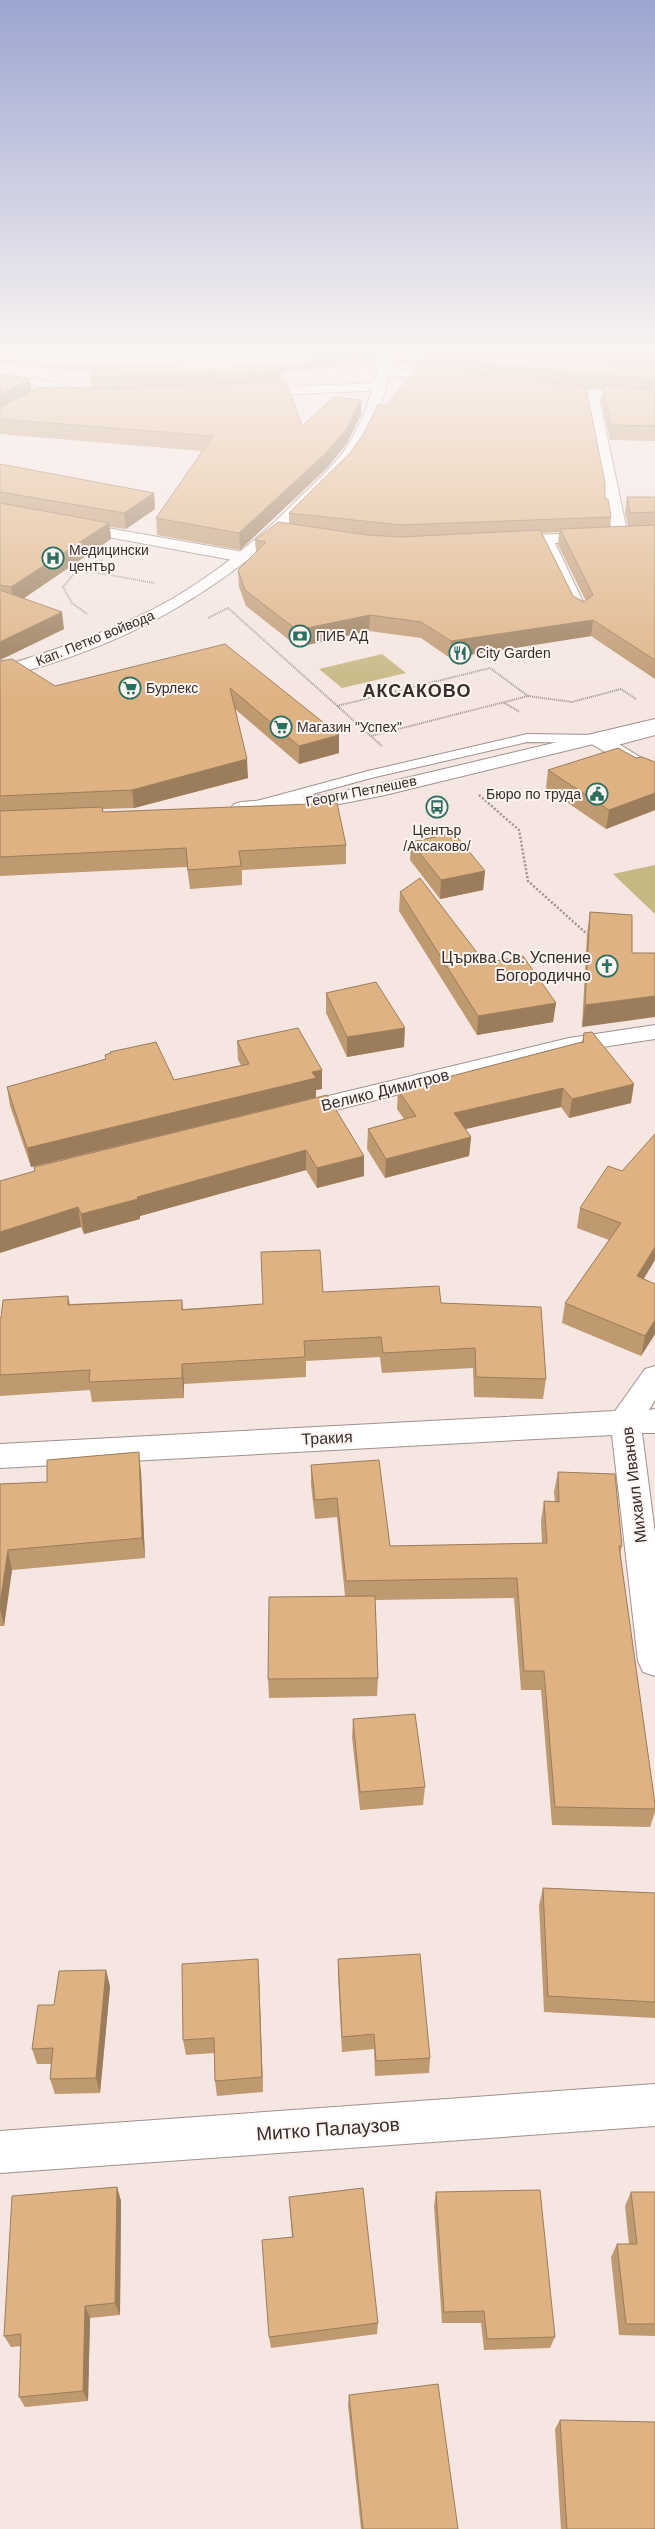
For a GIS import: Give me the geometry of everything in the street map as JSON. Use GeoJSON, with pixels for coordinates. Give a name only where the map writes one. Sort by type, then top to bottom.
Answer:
{"type":"FeatureCollection","features":[{"type":"Feature","properties":{"kind":"street","name":"Кап. Петко войвода"},"geometry":{"type":"LineString","coordinates":[[0,673],[65,652],[160,612],[243,557],[275,531],[338,467]]}},
{"type":"Feature","properties":{"kind":"street"},"geometry":{"type":"LineString","coordinates":[[607,467],[620,535]]}},
{"type":"Feature","properties":{"kind":"street"},"geometry":{"type":"LineString","coordinates":[[0,513],[243,557]]}},
{"type":"Feature","properties":{"kind":"street"},"geometry":{"type":"LineString","coordinates":[[275,531],[296,535]]}},
{"type":"Feature","properties":{"kind":"street"},"geometry":{"type":"LineString","coordinates":[[488,542],[655,534]]}},
{"type":"Feature","properties":{"kind":"street"},"geometry":{"type":"LineString","coordinates":[[545,539],[580,612]]}},
{"type":"Feature","properties":{"kind":"street","name":"Георги Петлешев"},"geometry":{"type":"LineString","coordinates":[[218,810],[324,801],[602,742],[655,724]]}},
{"type":"Feature","properties":{"kind":"street"},"geometry":{"type":"LineString","coordinates":[[602,742],[655,774]]}},
{"type":"Feature","properties":{"kind":"street","name":"Велико Димитров"},"geometry":{"type":"LineString","coordinates":[[270,1118],[569,1045],[655,1032]]}},
{"type":"Feature","properties":{"kind":"street","name":"Михаил Иванов"},"geometry":{"type":"LineString","coordinates":[[655,1377],[640,1421],[655,1661]]}},
{"type":"Feature","properties":{"kind":"street","name":"Тракия"},"geometry":{"type":"LineString","coordinates":[[0,1456],[640,1421]]}},
{"type":"Feature","properties":{"kind":"street","name":"Митко Палаузов"},"geometry":{"type":"LineString","coordinates":[[0,2152],[655,2106]]}},
{"type":"Feature","properties":{"kind":"lane"},"geometry":{"type":"LineString","coordinates":[[602,742],[655,731]]}},
{"type":"Feature","properties":{"kind":"path"},"geometry":{"type":"LineString","coordinates":[[95,617],[78,610],[68,598],[64,587],[73,575],[107,558]]}},
{"type":"Feature","properties":{"kind":"path"},"geometry":{"type":"LineString","coordinates":[[82,570],[161,584]]}},
{"type":"Feature","properties":{"kind":"path"},"geometry":{"type":"LineString","coordinates":[[203,620],[228,608],[385,748]]}},
{"type":"Feature","properties":{"kind":"path"},"geometry":{"type":"LineString","coordinates":[[337,706],[490,668],[528,696]]}},
{"type":"Feature","properties":{"kind":"path"},"geometry":{"type":"LineString","coordinates":[[371,736],[528,696],[572,702],[621,689],[637,700]]}},
{"type":"Feature","properties":{"kind":"path"},"geometry":{"type":"LineString","coordinates":[[477,794],[519,830],[528,881],[587,934]]}},
{"type":"Feature","properties":{"kind":"shaded area"},"geometry":{"type":"Polygon","coordinates":[[[382,654],[406,673],[342,688],[319,669],[382,654]]]}},
{"type":"Feature","properties":{"kind":"shaded area"},"geometry":{"type":"Polygon","coordinates":[[[655,865],[655,914],[613,874],[655,865]]]}},
{"type":"Feature","properties":{"kind":"building"},"geometry":{"type":"Polygon","coordinates":[[[0,467],[16,467],[154,493],[124,513],[0,492],[0,467]]]}},
{"type":"Feature","properties":{"kind":"building"},"geometry":{"type":"Polygon","coordinates":[[[191,467],[311,467],[239,533],[156,518],[191,467]]]}},
{"type":"Feature","properties":{"kind":"building"},"geometry":{"type":"Polygon","coordinates":[[[336,467],[602,467],[605,483],[605,499],[608,499],[611,517],[401,525],[289,513],[336,467]]]}},
{"type":"Feature","properties":{"kind":"building"},"geometry":{"type":"Polygon","coordinates":[[[627,497],[655,497],[655,512],[630,513],[627,497]]]}},
{"type":"Feature","properties":{"kind":"building"},"geometry":{"type":"Polygon","coordinates":[[[0,503],[109,523],[11,587],[0,585],[0,503]]]}},
{"type":"Feature","properties":{"kind":"building"},"geometry":{"type":"Polygon","coordinates":[[[278,522],[367,535],[401,537],[540,530],[573,596],[584,602],[593,595],[560,529],[655,525],[655,660],[593,620],[451,641],[421,622],[370,615],[297,630],[245,590],[238,570],[266,542],[255,540],[278,522]]]}},
{"type":"Feature","properties":{"kind":"building"},"geometry":{"type":"Polygon","coordinates":[[[0,590],[62,612],[0,642],[0,590]]]}},
{"type":"Feature","properties":{"kind":"building"},"geometry":{"type":"Polygon","coordinates":[[[225,644],[339,735],[299,746],[230,688],[247,759],[132,790],[0,796],[0,661],[12,659],[55,686],[225,644]]]}},
{"type":"Feature","properties":{"kind":"building"},"geometry":{"type":"Polygon","coordinates":[[[618,748],[636,758],[642,757],[655,762],[655,793],[609,810],[548,770],[618,748]]]}},
{"type":"Feature","properties":{"kind":"building"},"geometry":{"type":"Polygon","coordinates":[[[337,803],[346,845],[239,851],[241,866],[188,870],[186,848],[0,857],[0,811],[102,807],[103,812],[337,803]]]}},
{"type":"Feature","properties":{"kind":"building"},"geometry":{"type":"Polygon","coordinates":[[[454,833],[485,871],[441,880],[411,842],[454,833]]]}},
{"type":"Feature","properties":{"kind":"building"},"geometry":{"type":"Polygon","coordinates":[[[420,878],[485,963],[523,956],[556,1003],[478,1016],[400,892],[420,878]]]}},
{"type":"Feature","properties":{"kind":"building"},"geometry":{"type":"Polygon","coordinates":[[[590,912],[632,915],[632,953],[655,953],[655,996],[585,1005],[590,912]]]}},
{"type":"Feature","properties":{"kind":"building"},"geometry":{"type":"Polygon","coordinates":[[[376,982],[405,1028],[347,1037],[326,993],[376,982]]]}},
{"type":"Feature","properties":{"kind":"building"},"geometry":{"type":"Polygon","coordinates":[[[298,1028],[322,1070],[312,1072],[316,1078],[27,1148],[7,1087],[106,1059],[105,1055],[110,1052],[156,1042],[174,1080],[249,1064],[237,1041],[298,1028]]]}},
{"type":"Feature","properties":{"kind":"building"},"geometry":{"type":"Polygon","coordinates":[[[592,1032],[634,1084],[572,1099],[563,1088],[454,1113],[471,1137],[386,1159],[368,1129],[416,1116],[398,1090],[583,1043],[584,1033],[592,1032]]]}},
{"type":"Feature","properties":{"kind":"building"},"geometry":{"type":"Polygon","coordinates":[[[327,1095],[364,1156],[317,1168],[306,1150],[81,1214],[78,1207],[0,1232],[0,1181],[35,1171],[34,1167],[327,1095]]]}},
{"type":"Feature","properties":{"kind":"building"},"geometry":{"type":"Polygon","coordinates":[[[655,1134],[655,1247],[637,1276],[655,1284],[655,1320],[645,1336],[565,1303],[621,1223],[580,1208],[608,1166],[622,1171],[655,1134]]]}},
{"type":"Feature","properties":{"kind":"building"},"geometry":{"type":"Polygon","coordinates":[[[320,1250],[323,1292],[439,1286],[441,1303],[541,1307],[546,1379],[476,1377],[475,1348],[383,1353],[381,1337],[304,1341],[305,1357],[182,1364],[182,1378],[89,1382],[90,1370],[0,1375],[0,1318],[3,1300],[68,1296],[68,1305],[182,1300],[182,1310],[263,1304],[261,1252],[320,1250]]]}},
{"type":"Feature","properties":{"kind":"building"},"geometry":{"type":"Polygon","coordinates":[[[139,1452],[142,1538],[8,1550],[0,1604],[0,1484],[47,1482],[47,1460],[139,1452]]]}},
{"type":"Feature","properties":{"kind":"building"},"geometry":{"type":"Polygon","coordinates":[[[379,1460],[390,1546],[547,1543],[544,1501],[559,1502],[558,1472],[615,1474],[622,1546],[619,1546],[655,1809],[555,1807],[544,1671],[524,1671],[517,1578],[346,1581],[337,1498],[315,1500],[311,1465],[379,1460]]]}},
{"type":"Feature","properties":{"kind":"building"},"geometry":{"type":"Polygon","coordinates":[[[375,1596],[378,1678],[268,1679],[269,1597],[375,1596]]]}},
{"type":"Feature","properties":{"kind":"building"},"geometry":{"type":"Polygon","coordinates":[[[415,1714],[425,1787],[360,1792],[353,1719],[415,1714]]]}},
{"type":"Feature","properties":{"kind":"building"},"geometry":{"type":"Polygon","coordinates":[[[543,1888],[655,1893],[655,2002],[548,1996],[543,1888]]]}},
{"type":"Feature","properties":{"kind":"building"},"geometry":{"type":"Polygon","coordinates":[[[420,1954],[430,2058],[376,2061],[374,2034],[342,2037],[338,1959],[420,1954]]]}},
{"type":"Feature","properties":{"kind":"building"},"geometry":{"type":"Polygon","coordinates":[[[258,1959],[262,2077],[215,2081],[214,2038],[183,2040],[182,1964],[258,1959]]]}},
{"type":"Feature","properties":{"kind":"building"},"geometry":{"type":"Polygon","coordinates":[[[106,1970],[96,2078],[50,2079],[53,2048],[32,2049],[38,2005],[54,2005],[59,1971],[106,1970]]]}},
{"type":"Feature","properties":{"kind":"building"},"geometry":{"type":"Polygon","coordinates":[[[117,2187],[115,2303],[85,2306],[83,2391],[19,2397],[21,2334],[4,2336],[12,2196],[117,2187]]]}},
{"type":"Feature","properties":{"kind":"building"},"geometry":{"type":"Polygon","coordinates":[[[363,2188],[378,2323],[269,2337],[262,2240],[293,2237],[289,2197],[363,2188]]]}},
{"type":"Feature","properties":{"kind":"building"},"geometry":{"type":"Polygon","coordinates":[[[540,2190],[555,2337],[487,2339],[484,2311],[444,2312],[436,2192],[540,2190]]]}},
{"type":"Feature","properties":{"kind":"building"},"geometry":{"type":"Polygon","coordinates":[[[631,2192],[655,2192],[655,2324],[626,2324],[617,2244],[637,2244],[631,2192]]]}},
{"type":"Feature","properties":{"kind":"building"},"geometry":{"type":"Polygon","coordinates":[[[438,2384],[458,2529],[363,2529],[349,2395],[438,2384]]]}},
{"type":"Feature","properties":{"kind":"building"},"geometry":{"type":"Polygon","coordinates":[[[560,2420],[655,2422],[655,2529],[567,2529],[560,2420]]]}},
{"type":"Feature","properties":{"kind":"place","name":"Медицински център"},"geometry":{"type":"Point","coordinates":[53,558]}},
{"type":"Feature","properties":{"kind":"place","name":"ПИБ АД"},"geometry":{"type":"Point","coordinates":[300,636]}},
{"type":"Feature","properties":{"kind":"place","name":"City Garden"},"geometry":{"type":"Point","coordinates":[460,653]}},
{"type":"Feature","properties":{"kind":"place","name":"Бурлекс"},"geometry":{"type":"Point","coordinates":[130,688]}},
{"type":"Feature","properties":{"kind":"place","name":"Магазин \"Успех\""},"geometry":{"type":"Point","coordinates":[281,727]}},
{"type":"Feature","properties":{"kind":"place","name":"Бюро по труда"},"geometry":{"type":"Point","coordinates":[597,794]}},
{"type":"Feature","properties":{"kind":"place","name":"Център /Аксаково/"},"geometry":{"type":"Point","coordinates":[437,807]}},
{"type":"Feature","properties":{"kind":"place","name":"Църква Св. Успение Богородично"},"geometry":{"type":"Point","coordinates":[607,966]}},
{"type":"Feature","properties":{"kind":"district","name":"АКСАКОВО"},"geometry":{"type":"Point","coordinates":[417,691]}}]}
